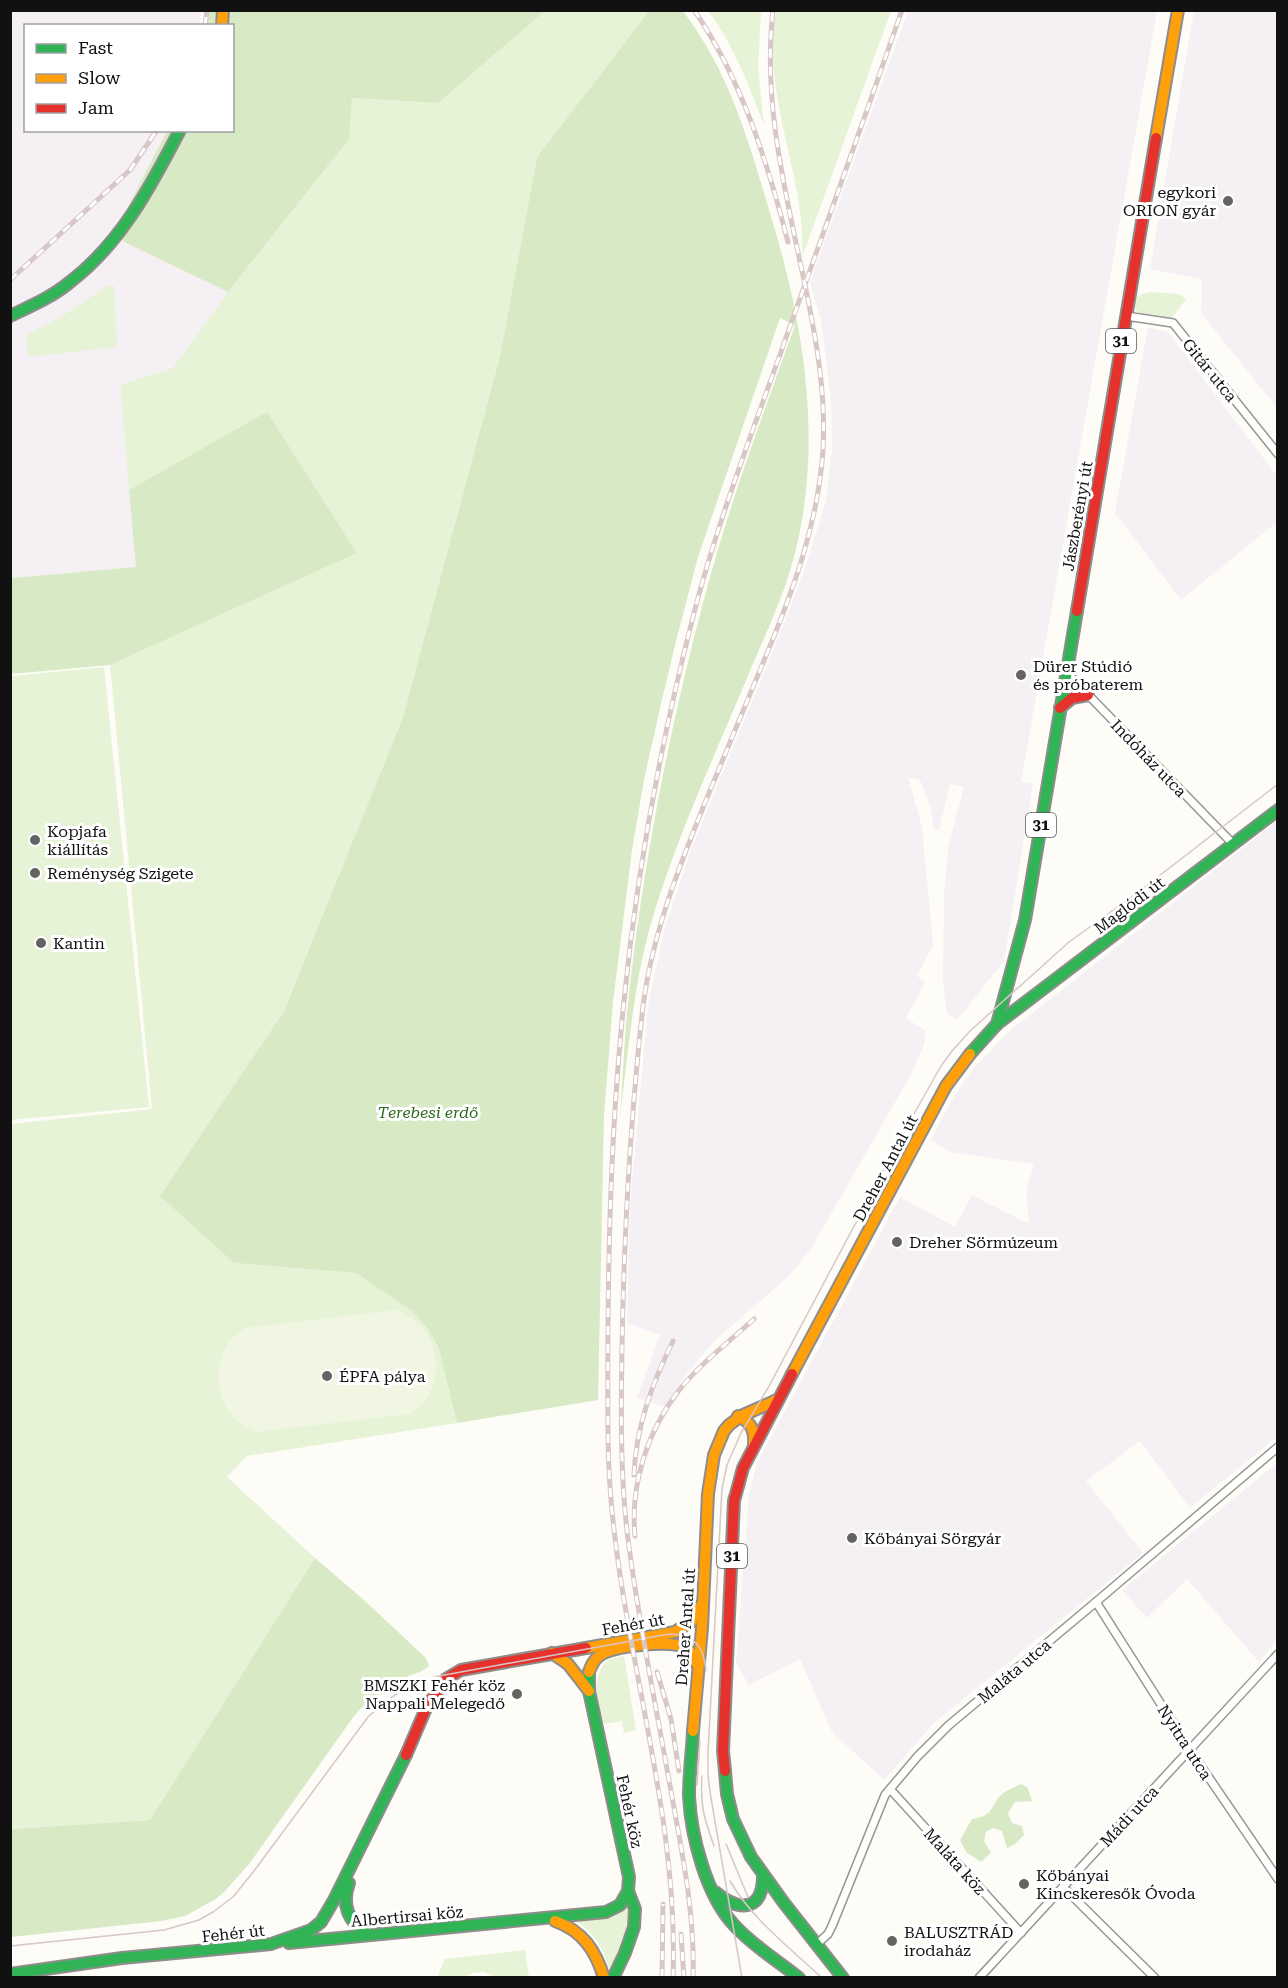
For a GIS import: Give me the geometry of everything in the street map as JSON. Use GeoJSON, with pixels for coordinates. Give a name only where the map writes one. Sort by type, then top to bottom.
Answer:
{"type":"FeatureCollection","features":[{"type":"Feature","properties":{"kind":"main road","name":"Jászberényi út"},"geometry":{"type":"LineString","coordinates":[[998,1024],[1025,920],[1178,10]]}},
{"type":"Feature","properties":{"kind":"main road"},"geometry":{"type":"LineString","coordinates":[[10,316],[50,296],[79,277],[101,257],[136,212],[179,132]]}},
{"type":"Feature","properties":{"kind":"main road"},"geometry":{"type":"LineString","coordinates":[[1060,708],[1072,698],[1088,695]]}},
{"type":"Feature","properties":{"kind":"main road","name":"Maglódi út"},"geometry":{"type":"LineString","coordinates":[[998,1024],[1278,810]]}},
{"type":"Feature","properties":{"kind":"main road","name":"Dreher Antal út"},"geometry":{"type":"LineString","coordinates":[[763,1874],[733,1819],[724,1775],[723,1751],[734,1501],[743,1468],[946,1086],[975,1047],[998,1024]]}},
{"type":"Feature","properties":{"kind":"main road"},"geometry":{"type":"LineString","coordinates":[[738,1416],[765,1407],[778,1399]]}},
{"type":"Feature","properties":{"kind":"main road"},"geometry":{"type":"LineString","coordinates":[[738,1416],[749,1421],[753,1427],[755,1434],[753,1448]]}},
{"type":"Feature","properties":{"kind":"main road","name":"Dreher Antal út"},"geometry":{"type":"LineString","coordinates":[[712,1889],[694,1831],[690,1803],[704,1600],[708,1483],[721,1437],[738,1416]]}},
{"type":"Feature","properties":{"kind":"main road","name":"Fehér út"},"geometry":{"type":"LineString","coordinates":[[10,1974],[122,1958],[271,1944],[311,1930],[321,1922],[334,1900],[384,1803],[427,1706],[446,1679],[461,1670],[675,1632],[690,1624],[704,1600]]}},
{"type":"Feature","properties":{"kind":"main road","name":"Fehér út"},"geometry":{"type":"LineString","coordinates":[[603,1653],[660,1643],[676,1644],[692,1654],[698,1665]]}},
{"type":"Feature","properties":{"kind":"main road"},"geometry":{"type":"LineString","coordinates":[[552,1653],[574,1671],[589,1691]]}},
{"type":"Feature","properties":{"kind":"main road","name":"Fehér köz"},"geometry":{"type":"LineString","coordinates":[[603,1653],[594,1662],[590,1671],[589,1691],[629,1877],[628,1891],[635,1909],[634,1927],[629,1944],[613,1977]]}},
{"type":"Feature","properties":{"kind":"main road","name":"Fehér út"},"geometry":{"type":"LineString","coordinates":[[368,1934],[353,1924],[346,1912],[345,1894],[376,1829],[384,1803]]}},
{"type":"Feature","properties":{"kind":"main road"},"geometry":{"type":"LineString","coordinates":[[712,1889],[731,1904],[740,1907],[747,1906],[759,1898],[764,1882],[763,1874]]}},
{"type":"Feature","properties":{"kind":"main road","name":"31"},"geometry":{"type":"LineString","coordinates":[[763,1874],[843,1977]]}},
{"type":"Feature","properties":{"kind":"main road","name":"31"},"geometry":{"type":"LineString","coordinates":[[712,1889],[719,1905],[729,1918],[758,1946],[799,1977]]}},
{"type":"Feature","properties":{"kind":"main road","name":"Albertirsai köz"},"geometry":{"type":"LineString","coordinates":[[271,1944],[606,1912],[620,1905],[628,1891]]}},
{"type":"Feature","properties":{"kind":"main road","name":"Albertirsai köz"},"geometry":{"type":"LineString","coordinates":[[546,1918],[565,1923],[583,1936],[597,1956],[604,1977]]}},
{"type":"Feature","properties":{"kind":"street","name":"Gitár utca"},"geometry":{"type":"LineString","coordinates":[[1126,316],[1173,323],[1278,454]]}},
{"type":"Feature","properties":{"kind":"street","name":"Indóház utca"},"geometry":{"type":"LineString","coordinates":[[1065,672],[1234,845]]}},
{"type":"Feature","properties":{"kind":"street","name":"Maláta utca"},"geometry":{"type":"LineString","coordinates":[[816,1945],[828,1934],[832,1926],[880,1804],[890,1789],[949,1725],[1278,1447]]}},
{"type":"Feature","properties":{"kind":"street","name":"Nyitra utca"},"geometry":{"type":"LineString","coordinates":[[1096,1602],[1190,1750],[1278,1879]]}},
{"type":"Feature","properties":{"kind":"street","name":"Mádi utca"},"geometry":{"type":"LineString","coordinates":[[979,1977],[1278,1654]]}},
{"type":"Feature","properties":{"kind":"street","name":"Maláta köz"},"geometry":{"type":"LineString","coordinates":[[890,1789],[1021,1933]]}},
{"type":"Feature","properties":{"kind":"street"},"geometry":{"type":"LineString","coordinates":[[1063,1887],[1155,1977]]}},
{"type":"Feature","properties":{"kind":"shaded area"},"geometry":{"type":"Polygon","coordinates":[[[11,11],[201,11],[200,24],[24,24],[24,132],[166,132],[124,214],[112,231],[126,243],[228,292],[173,369],[120,385],[136,567],[11,578],[11,11]]]}},
{"type":"Feature","properties":{"kind":"shaded area"},"geometry":{"type":"Polygon","coordinates":[[[908,11],[1157,11],[1021,782],[1033,784],[1004,961],[957,1020],[947,1014],[943,982],[944,894],[948,848],[964,787],[950,784],[939,830],[934,829],[930,806],[920,780],[908,777],[922,827],[933,945],[917,976],[925,982],[906,1018],[926,1031],[924,1044],[913,1071],[812,1247],[789,1276],[714,1341],[685,1376],[665,1407],[637,1398],[660,1335],[627,1323],[630,1206],[648,1006],[664,931],[690,852],[786,619],[826,501],[832,448],[831,400],[821,320],[810,282],[908,11]]]}},
{"type":"Feature","properties":{"kind":"shaded area"},"geometry":{"type":"Polygon","coordinates":[[[1194,11],[1277,11],[1277,408],[1201,313],[1202,279],[1150,269],[1194,11]]]}},
{"type":"Feature","properties":{"kind":"shaded area"},"geometry":{"type":"Polygon","coordinates":[[[1148,327],[1168,332],[1277,476],[1277,522],[1181,600],[1115,513],[1148,327]]]}},
{"type":"Feature","properties":{"kind":"shaded area"},"geometry":{"type":"Polygon","coordinates":[[[1277,821],[1277,1437],[1190,1508],[1140,1441],[1086,1481],[1143,1553],[934,1723],[884,1780],[832,1732],[800,1659],[749,1685],[736,1663],[749,1494],[757,1463],[900,1197],[955,1227],[972,1195],[1029,1224],[1026,1190],[1034,1164],[949,1152],[931,1139],[951,1101],[972,1070],[1007,1033],[1277,821]]]}},
{"type":"Feature","properties":{"kind":"shaded area"},"geometry":{"type":"Polygon","coordinates":[[[1277,1463],[1277,1640],[1259,1662],[1187,1579],[1147,1618],[1122,1590],[1277,1463]]]}},
{"type":"Feature","properties":{"kind":"green space","name":"Terebesi erdő"},"geometry":{"type":"Polygon","coordinates":[[[650,10],[683,11],[699,34],[736,108],[762,186],[792,297],[806,384],[809,427],[808,470],[803,514],[794,557],[780,599],[684,828],[660,894],[644,950],[635,997],[620,1117],[634,951],[659,794],[681,691],[716,555],[748,456],[795,325],[780,318],[698,557],[660,708],[632,850],[613,1002],[604,1115],[598,1400],[457,1423],[439,1349],[428,1329],[412,1311],[356,1273],[234,1263],[160,1196],[284,1011],[403,717],[500,356],[537,157],[650,10]]]}},
{"type":"Feature","properties":{"kind":"green space"},"geometry":{"type":"Polygon","coordinates":[[[209,11],[545,11],[438,103],[352,98],[349,139],[228,292],[126,243],[112,231],[124,214],[166,132],[234,132],[234,24],[207,24],[209,11]]]}},
{"type":"Feature","properties":{"kind":"green space"},"geometry":{"type":"Polygon","coordinates":[[[545,11],[650,11],[537,157],[500,356],[403,717],[284,1011],[161,1195],[234,1263],[356,1273],[412,1311],[428,1329],[439,1349],[457,1423],[247,1456],[227,1477],[315,1558],[150,1820],[11,1829],[11,1124],[152,1109],[110,665],[357,553],[267,413],[129,490],[120,385],[173,368],[228,292],[349,139],[352,98],[438,103],[545,11]]]}},
{"type":"Feature","properties":{"kind":"green space"},"geometry":{"type":"Polygon","coordinates":[[[708,11],[761,11],[758,69],[764,125],[733,52],[708,11]]]}},
{"type":"Feature","properties":{"kind":"green space"},"geometry":{"type":"Polygon","coordinates":[[[776,11],[891,11],[803,255],[797,193],[776,90],[773,64],[776,11]]]}},
{"type":"Feature","properties":{"kind":"green space"},"geometry":{"type":"Polygon","coordinates":[[[114,285],[117,347],[28,357],[26,335],[61,317],[106,287],[114,285]]]}},
{"type":"Feature","properties":{"kind":"green space"},"geometry":{"type":"Polygon","coordinates":[[[1149,292],[1180,294],[1186,299],[1170,321],[1141,315],[1136,310],[1134,300],[1149,292]]]}},
{"type":"Feature","properties":{"kind":"green space"},"geometry":{"type":"Polygon","coordinates":[[[267,412],[357,553],[110,665],[11,674],[11,578],[136,567],[129,490],[267,412]]]}},
{"type":"Feature","properties":{"kind":"green space"},"geometry":{"type":"Polygon","coordinates":[[[104,667],[149,1107],[11,1120],[11,676],[104,667]]]}},
{"type":"Feature","properties":{"kind":"green space","name":"ÉPFA pálya"},"geometry":{"type":"Polygon","coordinates":[[[397,1310],[422,1327],[436,1358],[436,1370],[430,1392],[424,1402],[410,1414],[256,1432],[240,1423],[229,1412],[221,1394],[218,1374],[227,1345],[244,1328],[397,1310]]]}},
{"type":"Feature","properties":{"kind":"green space"},"geometry":{"type":"Polygon","coordinates":[[[315,1558],[426,1658],[429,1666],[385,1688],[354,1716],[249,1864],[216,1899],[185,1916],[162,1921],[11,1937],[11,1829],[150,1820],[315,1558]]]}},
{"type":"Feature","properties":{"kind":"green space"},"geometry":{"type":"Polygon","coordinates":[[[624,1656],[636,1730],[624,1733],[622,1721],[605,1724],[600,1720],[596,1689],[599,1674],[607,1660],[624,1656]]]}},
{"type":"Feature","properties":{"kind":"green space"},"geometry":{"type":"Polygon","coordinates":[[[1021,1784],[1028,1788],[1032,1801],[1015,1802],[1008,1813],[1012,1823],[1022,1826],[1024,1835],[1007,1848],[1002,1831],[993,1828],[986,1832],[984,1841],[991,1853],[981,1862],[966,1852],[960,1840],[972,1819],[988,1813],[1002,1794],[1021,1784]]]}},
{"type":"Feature","properties":{"kind":"green space"},"geometry":{"type":"Polygon","coordinates":[[[629,1903],[627,1936],[609,1969],[597,1942],[576,1921],[614,1917],[629,1903]]]}},
{"type":"Feature","properties":{"kind":"green space"},"geometry":{"type":"Polygon","coordinates":[[[525,1950],[529,1977],[494,1977],[484,1972],[473,1973],[465,1977],[437,1978],[445,1959],[525,1950]]]}},
{"type":"Feature","properties":{"kind":"tram line"},"geometry":{"type":"LineString","coordinates":[[742,1978],[708,1776],[722,1488],[727,1465],[741,1433],[768,1388],[910,1121],[952,1051],[970,1031],[1069,942],[1137,893],[1278,784]]}},
{"type":"Feature","properties":{"kind":"tram line"},"geometry":{"type":"LineString","coordinates":[[10,1946],[164,1930],[199,1920],[213,1912],[233,1897],[254,1871],[368,1717],[392,1697],[419,1683],[439,1676],[669,1634],[685,1637],[696,1643],[703,1655],[706,1671]]}},
{"type":"Feature","properties":{"kind":"tram line"},"geometry":{"type":"LineString","coordinates":[[697,1785],[700,1740]]}},
{"type":"Feature","properties":{"kind":"tram line"},"geometry":{"type":"LineString","coordinates":[[702,1776],[704,1812],[714,1846]]}},
{"type":"Feature","properties":{"kind":"tram line"},"geometry":{"type":"LineString","coordinates":[[726,1844],[748,1897]]}},
{"type":"Feature","properties":{"kind":"tram line"},"geometry":{"type":"LineString","coordinates":[[730,1881],[760,1920],[822,1978]]}},
{"type":"Feature","properties":{"kind":"railway"},"geometry":{"type":"LineString","coordinates":[[205,24],[207,10]]}},
{"type":"Feature","properties":{"kind":"railway"},"geometry":{"type":"LineString","coordinates":[[694,10],[726,64],[751,122],[762,151],[788,242]]}},
{"type":"Feature","properties":{"kind":"railway"},"geometry":{"type":"LineString","coordinates":[[693,1978],[692,1932],[687,1887],[637,1604],[625,1515],[621,1419],[624,1264],[638,1056],[646,986],[652,958],[687,847],[774,637],[793,585],[816,505],[820,478],[824,430],[820,370],[778,151],[771,81],[770,46],[773,10]]}},
{"type":"Feature","properties":{"kind":"railway"},"geometry":{"type":"LineString","coordinates":[[673,1978],[672,1909],[666,1841],[620,1572],[611,1504],[608,1436],[612,1164],[629,952],[643,854],[661,757],[682,661],[703,581],[732,487],[902,10]]}},
{"type":"Feature","properties":{"kind":"railway"},"geometry":{"type":"LineString","coordinates":[[10,280],[130,170],[156,132]]}},
{"type":"Feature","properties":{"kind":"railway"},"geometry":{"type":"LineString","coordinates":[[635,1536],[635,1496],[644,1458],[659,1422],[688,1379],[754,1319]]}},
{"type":"Feature","properties":{"kind":"railway"},"geometry":{"type":"LineString","coordinates":[[634,1475],[638,1439],[646,1406],[673,1341]]}},
{"type":"Feature","properties":{"kind":"railway"},"geometry":{"type":"LineString","coordinates":[[657,1672],[671,1719],[679,1771]]}},
{"type":"Feature","properties":{"kind":"railway"},"geometry":{"type":"LineString","coordinates":[[662,1978],[663,1904]]}},
{"type":"Feature","properties":{"kind":"railway"},"geometry":{"type":"LineString","coordinates":[[681,1934],[684,1978]]}},
{"type":"Feature","properties":{"kind":"traffic: fast"},"geometry":{"type":"LineString","coordinates":[[10,316],[63,287],[105,250],[120,232],[146,192],[179,132]]}},
{"type":"Feature","properties":{"kind":"traffic: fast"},"geometry":{"type":"LineString","coordinates":[[970,1054],[997,1024],[1025,920],[1077,611]]}},
{"type":"Feature","properties":{"kind":"traffic: fast"},"geometry":{"type":"LineString","coordinates":[[997,1024],[1278,810]]}},
{"type":"Feature","properties":{"kind":"traffic: fast"},"geometry":{"type":"LineString","coordinates":[[589,1672],[589,1691],[629,1877],[628,1891],[635,1909],[634,1927],[613,1978]]}},
{"type":"Feature","properties":{"kind":"traffic: fast"},"geometry":{"type":"LineString","coordinates":[[693,1731],[689,1788],[690,1812],[708,1882],[724,1912],[741,1933],[799,1978]]}},
{"type":"Feature","properties":{"kind":"traffic: fast"},"geometry":{"type":"LineString","coordinates":[[10,1974],[122,1958],[271,1944],[311,1930],[321,1922],[334,1900],[406,1755]]}},
{"type":"Feature","properties":{"kind":"traffic: fast"},"geometry":{"type":"LineString","coordinates":[[725,1771],[727,1794],[733,1819],[751,1857],[843,1978]]}},
{"type":"Feature","properties":{"kind":"traffic: fast"},"geometry":{"type":"LineString","coordinates":[[715,1892],[733,1903],[748,1905],[759,1896],[763,1875]]}},
{"type":"Feature","properties":{"kind":"traffic: fast"},"geometry":{"type":"LineString","coordinates":[[349,1883],[346,1899],[348,1912],[355,1924],[368,1934]]}},
{"type":"Feature","properties":{"kind":"traffic: fast"},"geometry":{"type":"LineString","coordinates":[[289,1943],[606,1912],[620,1905],[628,1891]]}},
{"type":"Feature","properties":{"kind":"traffic: slow"},"geometry":{"type":"LineString","coordinates":[[222,24],[223,10]]}},
{"type":"Feature","properties":{"kind":"traffic: slow"},"geometry":{"type":"LineString","coordinates":[[1156,138],[1178,10]]}},
{"type":"Feature","properties":{"kind":"traffic: slow"},"geometry":{"type":"LineString","coordinates":[[792,1374],[946,1086],[970,1054]]}},
{"type":"Feature","properties":{"kind":"traffic: slow"},"geometry":{"type":"LineString","coordinates":[[693,1731],[702,1628],[708,1494],[714,1455],[729,1425],[741,1416],[777,1400]]}},
{"type":"Feature","properties":{"kind":"traffic: slow"},"geometry":{"type":"LineString","coordinates":[[738,1416],[751,1427],[754,1444]]}},
{"type":"Feature","properties":{"kind":"traffic: slow"},"geometry":{"type":"LineString","coordinates":[[586,1648],[675,1632],[692,1621],[702,1604]]}},
{"type":"Feature","properties":{"kind":"traffic: slow"},"geometry":{"type":"LineString","coordinates":[[589,1672],[596,1659],[606,1652],[654,1644],[684,1647],[690,1652],[698,1666]]}},
{"type":"Feature","properties":{"kind":"traffic: slow"},"geometry":{"type":"LineString","coordinates":[[552,1653],[568,1664],[589,1691]]}},
{"type":"Feature","properties":{"kind":"traffic: slow"},"geometry":{"type":"LineString","coordinates":[[555,1921],[581,1936],[597,1959],[604,1978]]}},
{"type":"Feature","properties":{"kind":"traffic: jam"},"geometry":{"type":"LineString","coordinates":[[1077,611],[1156,138]]}},
{"type":"Feature","properties":{"kind":"traffic: jam"},"geometry":{"type":"LineString","coordinates":[[1060,708],[1072,698],[1088,695]]}},
{"type":"Feature","properties":{"kind":"traffic: jam"},"geometry":{"type":"LineString","coordinates":[[725,1771],[723,1751],[734,1501],[743,1468],[792,1374]]}},
{"type":"Feature","properties":{"kind":"traffic: jam"},"geometry":{"type":"LineString","coordinates":[[406,1755],[427,1706],[446,1679],[461,1670],[586,1648]]}},
{"type":"Feature","properties":{"kind":"place","name":"egykori ORION gyár"},"geometry":{"type":"Point","coordinates":[1228,201]}},
{"type":"Feature","properties":{"kind":"place","name":"Dürer Stúdió és próbaterem"},"geometry":{"type":"Point","coordinates":[1021,675]}},
{"type":"Feature","properties":{"kind":"place","name":"Kopjafa kiállítás"},"geometry":{"type":"Point","coordinates":[35,840]}},
{"type":"Feature","properties":{"kind":"place","name":"Reménység Szigete"},"geometry":{"type":"Point","coordinates":[35,873]}},
{"type":"Feature","properties":{"kind":"place","name":"Kantin"},"geometry":{"type":"Point","coordinates":[41,943]}},
{"type":"Feature","properties":{"kind":"place","name":"Dreher Sörmúzeum"},"geometry":{"type":"Point","coordinates":[897,1242]}},
{"type":"Feature","properties":{"kind":"place","name":"ÉPFA pálya"},"geometry":{"type":"Point","coordinates":[327,1376]}},
{"type":"Feature","properties":{"kind":"place","name":"Kőbányai Sörgyár"},"geometry":{"type":"Point","coordinates":[852,1538]}},
{"type":"Feature","properties":{"kind":"place","name":"BMSZKI Fehér köz Nappali Melegedő"},"geometry":{"type":"Point","coordinates":[517,1694]}},
{"type":"Feature","properties":{"kind":"place","name":"Kőbányai Kincskeresők Óvoda"},"geometry":{"type":"Point","coordinates":[1024,1884]}},
{"type":"Feature","properties":{"kind":"place","name":"BALUSZTRÁD irodaház"},"geometry":{"type":"Point","coordinates":[892,1941]}}]}
